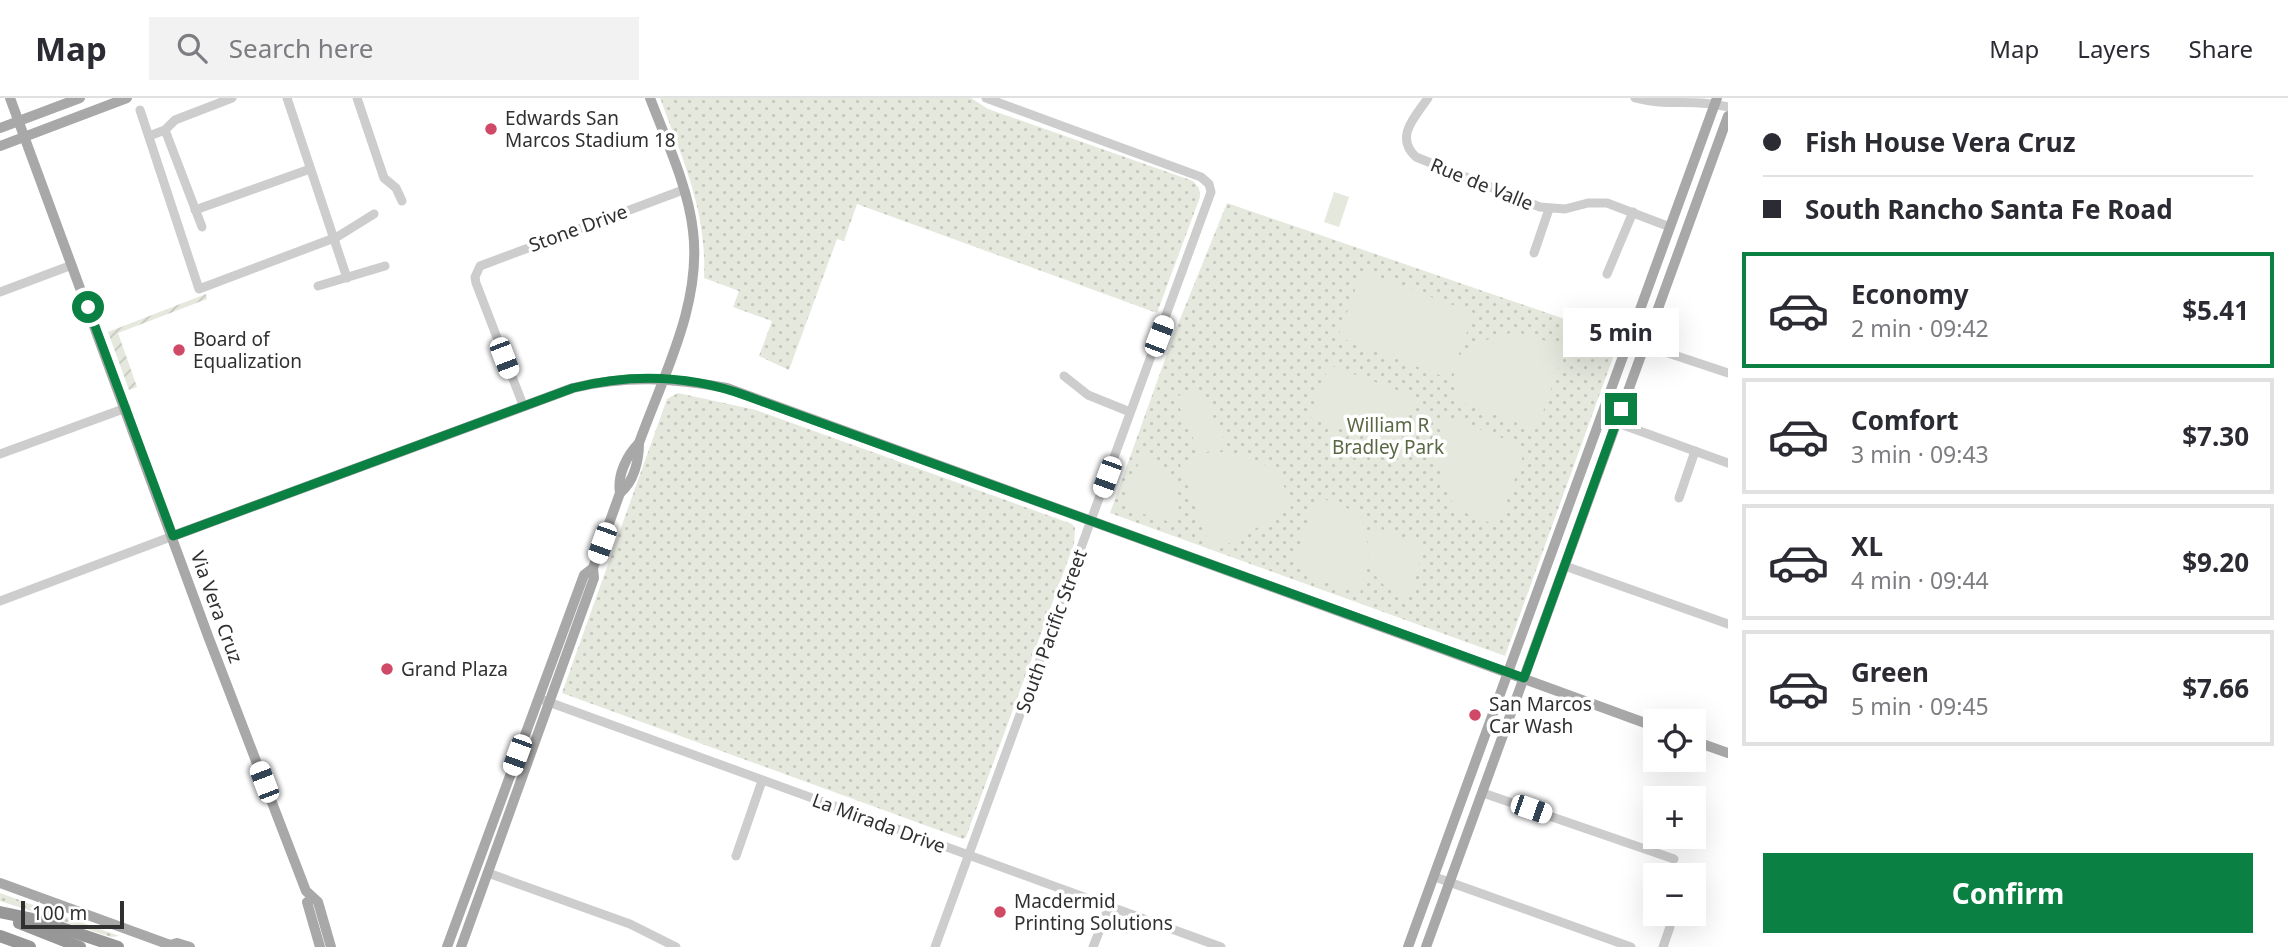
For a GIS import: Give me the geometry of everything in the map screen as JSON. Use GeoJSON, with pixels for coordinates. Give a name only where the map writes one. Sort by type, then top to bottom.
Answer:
{"type":"FeatureCollection","features":[{"type":"Feature","properties":{"kind":"highway"},"geometry":{"type":"LineString","coordinates":[[0,914],[80,947]]}},
{"type":"Feature","properties":{"kind":"highway"},"geometry":{"type":"LineString","coordinates":[[0,914],[38,920],[118,947]]}},
{"type":"Feature","properties":{"kind":"highway"},"geometry":{"type":"LineString","coordinates":[[0,936],[30,947]]}},
{"type":"Feature","properties":{"kind":"main road","name":"Via Vera Cruz"},"geometry":{"type":"LineString","coordinates":[[10,98],[307,896],[320,947]]}},
{"type":"Feature","properties":{"kind":"main road"},"geometry":{"type":"LineString","coordinates":[[0,128],[80,98]]}},
{"type":"Feature","properties":{"kind":"main road"},"geometry":{"type":"LineString","coordinates":[[0,146],[127,98]]}},
{"type":"Feature","properties":{"kind":"main road"},"geometry":{"type":"LineString","coordinates":[[461,947],[594,579],[593,568],[620,493],[619,484],[629,453],[639,443],[683,323],[693,285],[694,232],[683,190],[650,98]]}},
{"type":"Feature","properties":{"kind":"main road"},"geometry":{"type":"LineString","coordinates":[[1408,947],[1716,100]]}},
{"type":"Feature","properties":{"kind":"main road"},"geometry":{"type":"LineString","coordinates":[[1426,947],[1728,116]]}},
{"type":"Feature","properties":{"kind":"main road"},"geometry":{"type":"LineString","coordinates":[[173,536],[523,405],[604,380],[662,377],[727,388],[1643,722]]}},
{"type":"Feature","properties":{"kind":"main road"},"geometry":{"type":"LineString","coordinates":[[447,947],[584,575],[593,568]]}},
{"type":"Feature","properties":{"kind":"main road"},"geometry":{"type":"LineString","coordinates":[[1706,745],[1728,753]]}},
{"type":"Feature","properties":{"kind":"main road"},"geometry":{"type":"LineString","coordinates":[[0,883],[170,946],[177,943],[190,947]]}},
{"type":"Feature","properties":{"kind":"main road","name":"Via Vera Cruz"},"geometry":{"type":"LineString","coordinates":[[307,896],[318,902],[331,947]]}},
{"type":"Feature","properties":{"kind":"street"},"geometry":{"type":"LineString","coordinates":[[149,136],[165,130],[175,120],[232,98]]}},
{"type":"Feature","properties":{"kind":"street"},"geometry":{"type":"LineString","coordinates":[[287,98],[347,278]]}},
{"type":"Feature","properties":{"kind":"street"},"geometry":{"type":"LineString","coordinates":[[357,98],[384,177],[396,188],[402,201]]}},
{"type":"Feature","properties":{"kind":"street","name":"South Pacific Street"},"geometry":{"type":"LineString","coordinates":[[935,947],[1210,198],[1209,184],[1201,177],[986,98]]}},
{"type":"Feature","properties":{"kind":"street","name":"Rue de Valle"},"geometry":{"type":"LineString","coordinates":[[1428,98],[1406,130],[1405,142],[1416,157],[1549,209],[1608,203],[1670,227]]}},
{"type":"Feature","properties":{"kind":"street"},"geometry":{"type":"LineString","coordinates":[[1635,98],[1659,102],[1698,98],[1716,100],[1728,107]]}},
{"type":"Feature","properties":{"kind":"street"},"geometry":{"type":"LineString","coordinates":[[140,110],[199,289],[333,238],[374,214]]}},
{"type":"Feature","properties":{"kind":"street"},"geometry":{"type":"LineString","coordinates":[[165,130],[202,227]]}},
{"type":"Feature","properties":{"kind":"street"},"geometry":{"type":"LineString","coordinates":[[195,210],[310,169]]}},
{"type":"Feature","properties":{"kind":"street","name":"Stone Drive"},"geometry":{"type":"LineString","coordinates":[[523,405],[476,283],[477,271],[486,262],[683,190]]}},
{"type":"Feature","properties":{"kind":"street"},"geometry":{"type":"LineString","coordinates":[[1534,253],[1549,209]]}},
{"type":"Feature","properties":{"kind":"street"},"geometry":{"type":"LineString","coordinates":[[1607,274],[1633,212]]}},
{"type":"Feature","properties":{"kind":"street"},"geometry":{"type":"LineString","coordinates":[[0,292],[72,265]]}},
{"type":"Feature","properties":{"kind":"street"},"geometry":{"type":"LineString","coordinates":[[318,286],[385,266]]}},
{"type":"Feature","properties":{"kind":"street"},"geometry":{"type":"LineString","coordinates":[[1629,340],[1728,373]]}},
{"type":"Feature","properties":{"kind":"street"},"geometry":{"type":"LineString","coordinates":[[1064,376],[1088,396],[1130,412]]}},
{"type":"Feature","properties":{"kind":"street"},"geometry":{"type":"LineString","coordinates":[[0,454],[126,408]]}},
{"type":"Feature","properties":{"kind":"street"},"geometry":{"type":"LineString","coordinates":[[1601,417],[1728,463]]}},
{"type":"Feature","properties":{"kind":"street"},"geometry":{"type":"LineString","coordinates":[[1679,498],[1695,450]]}},
{"type":"Feature","properties":{"kind":"street"},"geometry":{"type":"LineString","coordinates":[[0,601],[173,536]]}},
{"type":"Feature","properties":{"kind":"street"},"geometry":{"type":"LineString","coordinates":[[1565,566],[1728,624]]}},
{"type":"Feature","properties":{"kind":"street","name":"La Mirada Drive"},"geometry":{"type":"LineString","coordinates":[[538,698],[1221,947]]}},
{"type":"Feature","properties":{"kind":"street"},"geometry":{"type":"LineString","coordinates":[[736,856],[762,781]]}},
{"type":"Feature","properties":{"kind":"street"},"geometry":{"type":"LineString","coordinates":[[1483,793],[1674,859]]}},
{"type":"Feature","properties":{"kind":"street"},"geometry":{"type":"LineString","coordinates":[[488,873],[630,924],[676,947]]}},
{"type":"Feature","properties":{"kind":"street"},"geometry":{"type":"LineString","coordinates":[[1435,877],[1631,947]]}},
{"type":"Feature","properties":{"kind":"street"},"geometry":{"type":"LineString","coordinates":[[1093,947],[1109,906]]}},
{"type":"Feature","properties":{"kind":"street"},"geometry":{"type":"LineString","coordinates":[[1663,947],[1670,927]]}},
{"type":"Feature","properties":{"kind":"green space"},"geometry":{"type":"Polygon","coordinates":[[[660,98],[971,98],[988,109],[1193,181],[1199,188],[1200,197],[1157,313],[857,204],[844,241],[837,239],[789,370],[759,356],[772,321],[733,307],[739,291],[704,278],[702,230],[692,186],[660,98]]]}},
{"type":"Feature","properties":{"kind":"green space"},"geometry":{"type":"Polygon","coordinates":[[[1334,192],[1349,197],[1339,227],[1324,222],[1334,192]]]}},
{"type":"Feature","properties":{"kind":"green space","name":"William R Bradley Park"},"geometry":{"type":"Polygon","coordinates":[[[1227,203],[1620,338],[1505,656],[1110,513],[1174,334],[1227,203]]]}},
{"type":"Feature","properties":{"kind":"green space"},"geometry":{"type":"Polygon","coordinates":[[[1362,271],[1474,313],[1450,379],[1338,337],[1362,271]]]}},
{"type":"Feature","properties":{"kind":"green space"},"geometry":{"type":"Polygon","coordinates":[[[206,294],[207,299],[118,333],[137,387],[129,390],[108,332],[206,294]]]}},
{"type":"Feature","properties":{"kind":"green space"},"geometry":{"type":"Polygon","coordinates":[[[1517,332],[1566,347],[1538,426],[1523,425],[1454,399],[1456,372],[1469,351],[1484,341],[1517,332]]]}},
{"type":"Feature","properties":{"kind":"green space"},"geometry":{"type":"Polygon","coordinates":[[[1329,365],[1416,397],[1397,449],[1310,417],[1329,365]]]}},
{"type":"Feature","properties":{"kind":"green space"},"geometry":{"type":"Polygon","coordinates":[[[1195,389],[1201,390],[1224,440],[1222,446],[1205,453],[1199,451],[1177,402],[1178,396],[1195,389]]]}},
{"type":"Feature","properties":{"kind":"green space"},"geometry":{"type":"Polygon","coordinates":[[[678,393],[756,410],[1072,524],[1075,528],[1074,544],[966,837],[963,839],[562,693],[667,399],[678,393]]]}},
{"type":"Feature","properties":{"kind":"green space"},"geometry":{"type":"Polygon","coordinates":[[[1446,416],[1512,442],[1516,440],[1523,447],[1523,456],[1498,526],[1456,509],[1445,489],[1435,451],[1446,416]]]}},
{"type":"Feature","properties":{"kind":"green space"},"geometry":{"type":"Polygon","coordinates":[[[1227,451],[1270,468],[1283,484],[1291,509],[1222,547],[1209,543],[1180,465],[1197,456],[1227,451]]]}},
{"type":"Feature","properties":{"kind":"green space"},"geometry":{"type":"Polygon","coordinates":[[[1142,455],[1160,468],[1173,483],[1179,512],[1177,524],[1127,509],[1123,501],[1142,455]]]}},
{"type":"Feature","properties":{"kind":"green space"},"geometry":{"type":"Polygon","coordinates":[[[1316,496],[1362,514],[1367,544],[1374,526],[1418,544],[1421,556],[1409,598],[1394,592],[1377,578],[1368,556],[1360,594],[1302,573],[1296,558],[1316,496]]]}},
{"type":"Feature","properties":{"kind":"green space"},"geometry":{"type":"Polygon","coordinates":[[[0,893],[119,936],[111,937],[0,901],[0,893]]]}},
{"type":"Feature","properties":{"kind":"place","name":"Edwards San Marcos Stadium 18"},"geometry":{"type":"Point","coordinates":[491,129]}},
{"type":"Feature","properties":{"kind":"place","name":"Board of Equalization"},"geometry":{"type":"Point","coordinates":[179,350]}},
{"type":"Feature","properties":{"kind":"place","name":"Grand Plaza"},"geometry":{"type":"Point","coordinates":[387,669]}},
{"type":"Feature","properties":{"kind":"place","name":"San Marcos Car Wash"},"geometry":{"type":"Point","coordinates":[1475,715]}},
{"type":"Feature","properties":{"kind":"place","name":"Macdermid Printing Solutions"},"geometry":{"type":"Point","coordinates":[1000,912]}},
{"type":"Feature","properties":{"kind":"route"},"geometry":{"type":"LineString","coordinates":[[88,307],[173,536],[573,388],[604,380],[647,377],[677,379],[727,388],[1524,678],[1621,409]]}}]}
